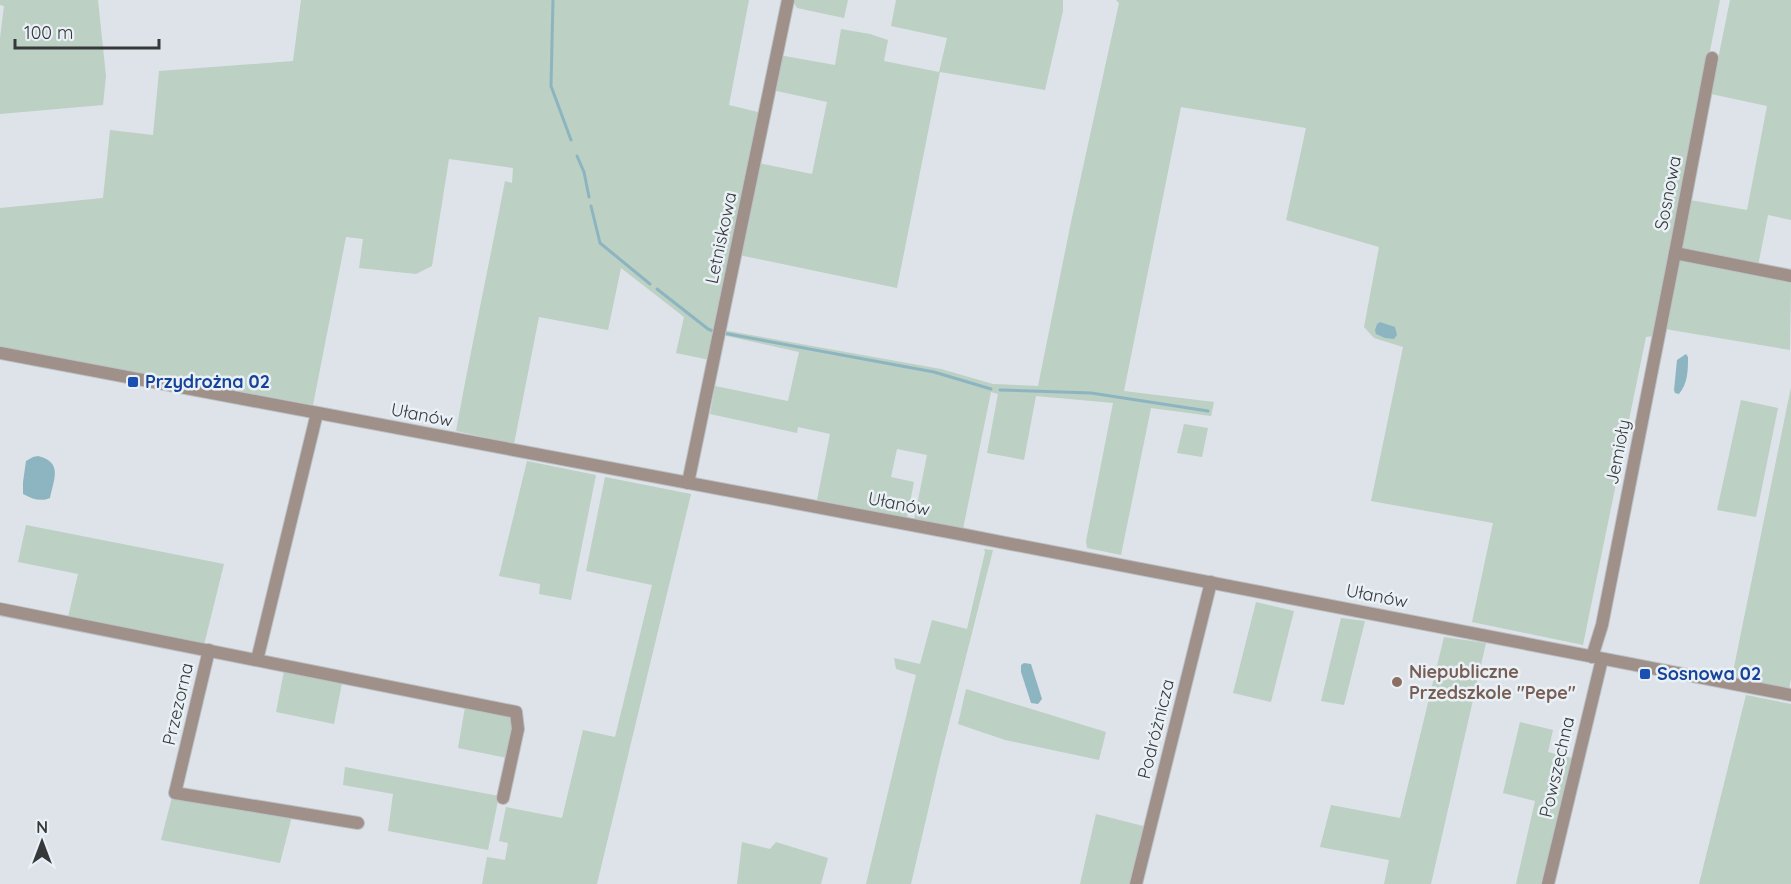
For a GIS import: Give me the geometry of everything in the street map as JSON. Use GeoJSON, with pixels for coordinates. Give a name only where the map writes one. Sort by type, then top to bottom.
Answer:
{"type":"FeatureCollection","features":[{"type":"Feature","properties":{"kind":"street","name":"Letniskowa"},"geometry":{"type":"LineString","coordinates":[[688,483],[788,0]]}},
{"type":"Feature","properties":{"kind":"street","name":"Sosnowa"},"geometry":{"type":"LineString","coordinates":[[1712,58],[1675,253],[1791,276]]}},
{"type":"Feature","properties":{"kind":"street","name":"Jemioły"},"geometry":{"type":"LineString","coordinates":[[1597,658],[1675,253]]}},
{"type":"Feature","properties":{"kind":"street","name":"Ułanów"},"geometry":{"type":"LineString","coordinates":[[0,353],[1211,582],[1791,695]]}},
{"type":"Feature","properties":{"kind":"street"},"geometry":{"type":"LineString","coordinates":[[257,660],[317,413]]}},
{"type":"Feature","properties":{"kind":"street","name":"Podróżnicza"},"geometry":{"type":"LineString","coordinates":[[1136,884],[1211,582]]}},
{"type":"Feature","properties":{"kind":"street","name":"Przezorna"},"geometry":{"type":"LineString","coordinates":[[0,609],[209,651],[175,793],[358,823]]}},
{"type":"Feature","properties":{"kind":"street"},"geometry":{"type":"LineString","coordinates":[[209,651],[516,712],[518,729],[503,798]]}},
{"type":"Feature","properties":{"kind":"street","name":"Powszechna"},"geometry":{"type":"LineString","coordinates":[[1548,884],[1597,658]]}},
{"type":"Feature","properties":{"kind":"green space"},"geometry":{"type":"Polygon","coordinates":[[[0,0],[98,0],[106,76],[103,105],[0,114],[0,38],[4,6],[0,5],[0,0]]]}},
{"type":"Feature","properties":{"kind":"green space"},"geometry":{"type":"Polygon","coordinates":[[[301,0],[749,0],[729,105],[762,113],[710,360],[676,353],[684,317],[621,268],[608,330],[539,317],[514,444],[456,431],[505,181],[512,183],[513,168],[449,159],[432,266],[416,274],[359,268],[363,239],[346,237],[313,405],[0,347],[0,208],[103,198],[110,130],[153,135],[159,71],[293,61],[301,0]]]}},
{"type":"Feature","properties":{"kind":"green space"},"geometry":{"type":"Polygon","coordinates":[[[792,0],[848,0],[844,18],[797,8],[792,0]]]}},
{"type":"Feature","properties":{"kind":"green space"},"geometry":{"type":"Polygon","coordinates":[[[896,0],[1063,0],[1063,11],[1045,90],[940,72],[897,288],[739,255],[758,163],[812,174],[827,102],[772,90],[779,55],[835,65],[841,29],[888,40],[884,61],[939,72],[947,38],[891,26],[896,0]]]}},
{"type":"Feature","properties":{"kind":"green space"},"geometry":{"type":"Polygon","coordinates":[[[1116,0],[1720,0],[1654,336],[1646,337],[1583,645],[1472,622],[1493,523],[1371,501],[1403,347],[1374,338],[1364,327],[1379,247],[1286,220],[1306,128],[1181,107],[1124,391],[1214,402],[1211,416],[1151,408],[1121,555],[1087,548],[1086,541],[1113,403],[1036,396],[1024,460],[987,453],[998,394],[991,392],[963,529],[914,520],[927,455],[897,449],[891,477],[914,482],[907,518],[817,500],[830,434],[798,427],[797,433],[710,414],[715,386],[788,401],[799,352],[722,335],[723,330],[941,369],[993,384],[1038,386],[1119,3],[1116,0]]]}},
{"type":"Feature","properties":{"kind":"green space"},"geometry":{"type":"Polygon","coordinates":[[[1730,0],[1791,0],[1791,220],[1768,215],[1758,266],[1679,251],[1690,200],[1747,210],[1767,106],[1711,94],[1730,0]]]}},
{"type":"Feature","properties":{"kind":"green space"},"geometry":{"type":"Polygon","coordinates":[[[1678,260],[1791,281],[1790,350],[1665,329],[1678,260]]]}},
{"type":"Feature","properties":{"kind":"green space"},"geometry":{"type":"Polygon","coordinates":[[[1791,387],[1791,679],[1789,689],[1732,677],[1791,387]]]}},
{"type":"Feature","properties":{"kind":"green space"},"geometry":{"type":"Polygon","coordinates":[[[1741,400],[1778,408],[1756,517],[1717,510],[1741,400]]]}},
{"type":"Feature","properties":{"kind":"green space"},"geometry":{"type":"Polygon","coordinates":[[[1184,424],[1208,428],[1202,457],[1177,453],[1184,424]]]}},
{"type":"Feature","properties":{"kind":"green space"},"geometry":{"type":"Polygon","coordinates":[[[527,461],[596,475],[571,600],[539,594],[540,584],[499,576],[527,461]]]}},
{"type":"Feature","properties":{"kind":"green space"},"geometry":{"type":"Polygon","coordinates":[[[605,477],[691,494],[597,884],[482,884],[487,857],[505,860],[508,843],[499,841],[506,807],[562,818],[583,730],[615,737],[652,585],[586,571],[605,477]]]}},
{"type":"Feature","properties":{"kind":"green space"},"geometry":{"type":"Polygon","coordinates":[[[26,525],[224,564],[204,645],[68,617],[78,574],[18,562],[26,525]]]}},
{"type":"Feature","properties":{"kind":"green space"},"geometry":{"type":"Polygon","coordinates":[[[984,549],[993,550],[911,884],[866,884],[916,675],[896,669],[894,658],[920,664],[932,620],[967,629],[984,549]]]}},
{"type":"Feature","properties":{"kind":"green space"},"geometry":{"type":"Polygon","coordinates":[[[1256,602],[1294,611],[1271,702],[1233,693],[1256,602]]]}},
{"type":"Feature","properties":{"kind":"green space"},"geometry":{"type":"Polygon","coordinates":[[[1341,618],[1365,621],[1344,705],[1321,701],[1341,618]]]}},
{"type":"Feature","properties":{"kind":"green space"},"geometry":{"type":"Polygon","coordinates":[[[1444,637],[1486,643],[1431,884],[1384,884],[1389,860],[1320,847],[1331,805],[1400,818],[1444,637]]]}},
{"type":"Feature","properties":{"kind":"green space"},"geometry":{"type":"Polygon","coordinates":[[[284,671],[342,683],[334,724],[276,712],[284,671]]]}},
{"type":"Feature","properties":{"kind":"green space"},"geometry":{"type":"Polygon","coordinates":[[[966,689],[1106,732],[1099,760],[1005,740],[958,724],[966,689]]]}},
{"type":"Feature","properties":{"kind":"green space"},"geometry":{"type":"Polygon","coordinates":[[[1746,695],[1791,704],[1791,884],[1699,884],[1746,695]]]}},
{"type":"Feature","properties":{"kind":"green space"},"geometry":{"type":"Polygon","coordinates":[[[465,707],[511,716],[514,722],[507,758],[458,748],[465,707]]]}},
{"type":"Feature","properties":{"kind":"green space"},"geometry":{"type":"Polygon","coordinates":[[[1520,722],[1553,730],[1548,752],[1572,758],[1541,884],[1516,884],[1535,801],[1503,793],[1520,722]]]}},
{"type":"Feature","properties":{"kind":"green space"},"geometry":{"type":"Polygon","coordinates":[[[345,767],[499,796],[488,850],[388,831],[393,794],[343,785],[345,767]]]}},
{"type":"Feature","properties":{"kind":"green space"},"geometry":{"type":"Polygon","coordinates":[[[172,797],[292,816],[280,863],[161,840],[172,797]]]}},
{"type":"Feature","properties":{"kind":"green space"},"geometry":{"type":"Polygon","coordinates":[[[1096,814],[1147,827],[1133,884],[1080,884],[1096,814]]]}},
{"type":"Feature","properties":{"kind":"green space"},"geometry":{"type":"Polygon","coordinates":[[[742,842],[770,849],[776,842],[828,858],[821,884],[737,884],[742,842]]]}},
{"type":"Feature","properties":{"kind":"water"},"geometry":{"type":"Polygon","coordinates":[[[1380,322],[1395,327],[1397,335],[1394,339],[1376,334],[1377,324],[1380,322]]]}},
{"type":"Feature","properties":{"kind":"water"},"geometry":{"type":"Polygon","coordinates":[[[1686,354],[1688,357],[1687,376],[1679,394],[1674,390],[1677,360],[1686,354]]]}},
{"type":"Feature","properties":{"kind":"water"},"geometry":{"type":"Polygon","coordinates":[[[38,456],[51,462],[55,472],[50,498],[43,500],[33,499],[23,494],[26,461],[38,456]]]}},
{"type":"Feature","properties":{"kind":"water"},"geometry":{"type":"Polygon","coordinates":[[[1031,664],[1042,699],[1038,704],[1031,703],[1021,672],[1021,665],[1031,664]]]}},
{"type":"Feature","properties":{"kind":"waterway"},"geometry":{"type":"LineString","coordinates":[[553,0],[551,86],[571,140]]}},
{"type":"Feature","properties":{"kind":"waterway"},"geometry":{"type":"LineString","coordinates":[[577,156],[584,172],[589,197]]}},
{"type":"Feature","properties":{"kind":"waterway"},"geometry":{"type":"LineString","coordinates":[[591,206],[600,243],[650,284]]}},
{"type":"Feature","properties":{"kind":"waterway"},"geometry":{"type":"LineString","coordinates":[[657,289],[715,332]]}},
{"type":"Feature","properties":{"kind":"waterway"},"geometry":{"type":"LineString","coordinates":[[723,333],[934,372],[991,389]]}},
{"type":"Feature","properties":{"kind":"waterway"},"geometry":{"type":"LineString","coordinates":[[1000,390],[1091,393],[1208,411]]}},
{"type":"Feature","properties":{"kind":"place","name":"Przydrożna 02"},"geometry":{"type":"Point","coordinates":[133,382]}},
{"type":"Feature","properties":{"kind":"place","name":"Sosnowa 02"},"geometry":{"type":"Point","coordinates":[1645,674]}},
{"type":"Feature","properties":{"kind":"place","name":"Niepubliczne Przedszkole \"Pepe\""},"geometry":{"type":"Point","coordinates":[1397,682]}}]}
